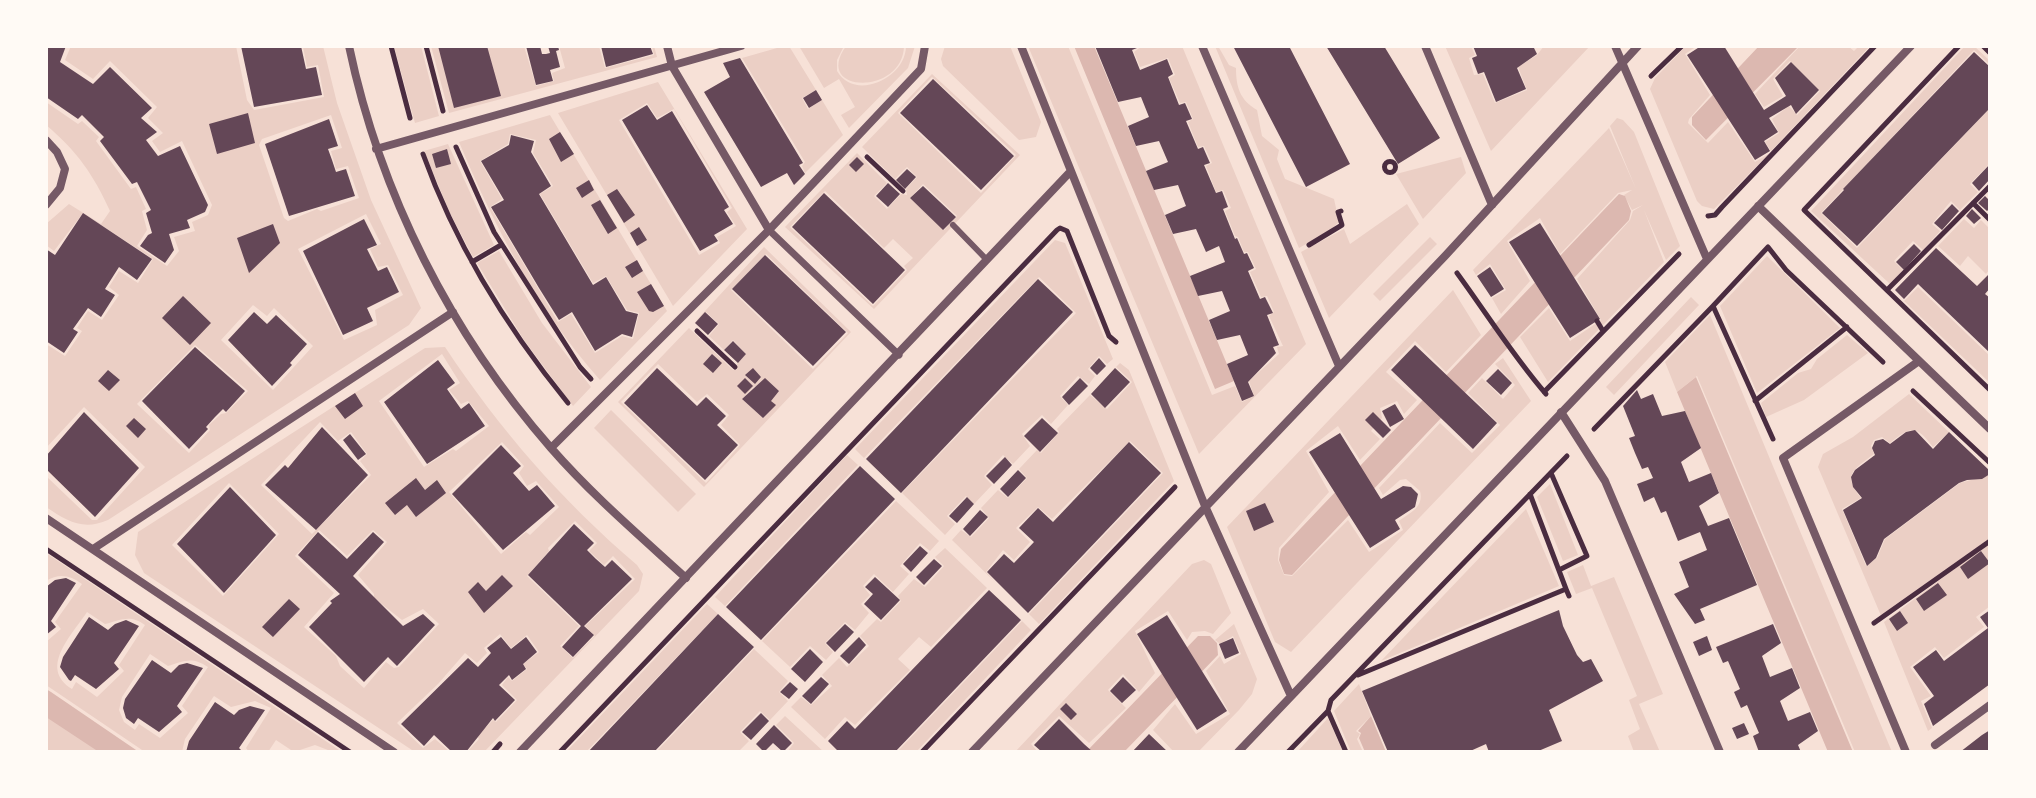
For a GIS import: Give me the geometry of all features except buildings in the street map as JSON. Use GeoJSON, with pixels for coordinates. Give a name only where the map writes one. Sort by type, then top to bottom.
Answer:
{"type":"FeatureCollection","features":[{"type":"Feature","properties":{"kind":"street"},"geometry":{"type":"LineString","coordinates":[[349,46],[376,149],[409,231],[453,312],[498,381],[551,448],[615,513],[686,578]]}},
{"type":"Feature","properties":{"kind":"street"},"geometry":{"type":"LineString","coordinates":[[667,46],[672,66],[769,230],[899,355]]}},
{"type":"Feature","properties":{"kind":"street"},"geometry":{"type":"LineString","coordinates":[[376,149],[741,46]]}},
{"type":"Feature","properties":{"kind":"street"},"geometry":{"type":"LineString","coordinates":[[551,448],[769,230],[921,69],[925,46]]}},
{"type":"Feature","properties":{"kind":"street"},"geometry":{"type":"LineString","coordinates":[[1021,46],[1205,506],[1291,696]]}},
{"type":"Feature","properties":{"kind":"street"},"geometry":{"type":"LineString","coordinates":[[1202,46],[1339,366]]}},
{"type":"Feature","properties":{"kind":"street"},"geometry":{"type":"LineString","coordinates":[[1425,46],[1492,205]]}},
{"type":"Feature","properties":{"kind":"street"},"geometry":{"type":"LineString","coordinates":[[1615,46],[1707,259]]}},
{"type":"Feature","properties":{"kind":"street"},"geometry":{"type":"LineString","coordinates":[[972,752],[1445,256],[1638,46]]}},
{"type":"Feature","properties":{"kind":"street"},"geometry":{"type":"LineString","coordinates":[[1238,752],[1911,46]]}},
{"type":"Feature","properties":{"kind":"street"},"geometry":{"type":"LineString","coordinates":[[46,140],[57,152],[65,169],[60,188],[46,205]]}},
{"type":"Feature","properties":{"kind":"street"},"geometry":{"type":"LineString","coordinates":[[520,752],[1070,172]]}},
{"type":"Feature","properties":{"kind":"street"},"geometry":{"type":"LineString","coordinates":[[1758,206],[1990,429]]}},
{"type":"Feature","properties":{"kind":"street"},"geometry":{"type":"LineString","coordinates":[[93,549],[453,312]]}},
{"type":"Feature","properties":{"kind":"street"},"geometry":{"type":"LineString","coordinates":[[1906,752],[1783,458],[1919,361]]}},
{"type":"Feature","properties":{"kind":"street"},"geometry":{"type":"LineString","coordinates":[[1561,412],[1605,481],[1720,752]]}},
{"type":"Feature","properties":{"kind":"street"},"geometry":{"type":"LineString","coordinates":[[46,518],[394,752]]}},
{"type":"Feature","properties":{"kind":"street"},"geometry":{"type":"LineString","coordinates":[[1935,745],[1990,705]]}},
{"type":"Feature","properties":{"kind":"lane"},"geometry":{"type":"LineString","coordinates":[[953,225],[987,260]]}},
{"type":"Feature","properties":{"kind":"path"},"geometry":{"type":"LineString","coordinates":[[391,46],[437,194],[472,262],[518,339],[582,417]]}},
{"type":"Feature","properties":{"kind":"path"},"geometry":{"type":"LineString","coordinates":[[426,46],[450,128],[501,245],[580,367],[605,394]]}},
{"type":"Feature","properties":{"kind":"path"},"geometry":{"type":"LineString","coordinates":[[1646,83],[1682,46]]}},
{"type":"Feature","properties":{"kind":"path"},"geometry":{"type":"LineString","coordinates":[[1544,392],[1875,46]]}},
{"type":"Feature","properties":{"kind":"path"},"geometry":{"type":"LineString","coordinates":[[1959,46],[1804,210],[1990,390]]}},
{"type":"Feature","properties":{"kind":"path"},"geometry":{"type":"LineString","coordinates":[[1983,46],[1990,53]]}},
{"type":"Feature","properties":{"kind":"path"},"geometry":{"type":"LineString","coordinates":[[852,142],[903,191]]}},
{"type":"Feature","properties":{"kind":"path"},"geometry":{"type":"LineString","coordinates":[[1887,290],[1990,186]]}},
{"type":"Feature","properties":{"kind":"path"},"geometry":{"type":"LineString","coordinates":[[1973,203],[1990,220]]}},
{"type":"Feature","properties":{"kind":"path"},"geometry":{"type":"LineString","coordinates":[[1291,256],[1342,225],[1338,212],[1341,211]]}},
{"type":"Feature","properties":{"kind":"path"},"geometry":{"type":"LineString","coordinates":[[1700,212],[1707,216],[1715,215]]}},
{"type":"Feature","properties":{"kind":"path"},"geometry":{"type":"LineString","coordinates":[[560,752],[1060,228],[1067,231],[1109,336],[1124,348]]}},
{"type":"Feature","properties":{"kind":"path"},"geometry":{"type":"LineString","coordinates":[[472,262],[501,245]]}},
{"type":"Feature","properties":{"kind":"path"},"geometry":{"type":"LineString","coordinates":[[1288,752],[1328,711],[1331,700],[1768,247],[1786,270],[1990,463]]}},
{"type":"Feature","properties":{"kind":"path"},"geometry":{"type":"LineString","coordinates":[[1445,256],[1512,354],[1561,412]]}},
{"type":"Feature","properties":{"kind":"path"},"geometry":{"type":"LineString","coordinates":[[1713,306],[1783,458]]}},
{"type":"Feature","properties":{"kind":"path"},"geometry":{"type":"LineString","coordinates":[[682,316],[735,367]]}},
{"type":"Feature","properties":{"kind":"path"},"geometry":{"type":"LineString","coordinates":[[1597,321],[1603,331]]}},
{"type":"Feature","properties":{"kind":"path"},"geometry":{"type":"LineString","coordinates":[[1755,401],[1847,327]]}},
{"type":"Feature","properties":{"kind":"path"},"geometry":{"type":"LineString","coordinates":[[1551,473],[1587,556],[1559,570]]}},
{"type":"Feature","properties":{"kind":"path"},"geometry":{"type":"LineString","coordinates":[[922,752],[1181,480]]}},
{"type":"Feature","properties":{"kind":"path"},"geometry":{"type":"LineString","coordinates":[[1530,494],[1569,596]]}},
{"type":"Feature","properties":{"kind":"path"},"geometry":{"type":"LineString","coordinates":[[1857,635],[1990,541]]}},
{"type":"Feature","properties":{"kind":"path"},"geometry":{"type":"LineString","coordinates":[[46,549],[350,752]]}},
{"type":"Feature","properties":{"kind":"path"},"geometry":{"type":"LineString","coordinates":[[1354,676],[1566,589]]}},
{"type":"Feature","properties":{"kind":"path"},"geometry":{"type":"LineString","coordinates":[[1328,711],[1346,752]]}},
{"type":"Feature","properties":{"kind":"path"},"geometry":{"type":"LineString","coordinates":[[493,752],[502,742]]}},
{"type":"Feature","properties":{"kind":"shaded area"},"geometry":{"type":"Polygon","coordinates":[[[71,46],[236,46],[247,100],[254,110],[324,97],[318,65],[307,67],[303,47],[323,46],[337,103],[371,200],[421,308],[409,325],[108,520],[91,525],[68,520],[46,507],[46,476],[92,520],[97,520],[145,467],[84,407],[46,448],[46,344],[65,356],[82,331],[77,328],[88,311],[102,320],[119,295],[109,287],[119,271],[138,283],[153,259],[83,213],[54,251],[46,245],[46,224],[69,204],[101,224],[110,211],[83,164],[46,125],[46,102],[78,124],[82,121],[99,137],[96,141],[131,189],[136,187],[146,209],[142,211],[147,230],[137,246],[167,266],[179,251],[174,237],[195,231],[192,222],[208,215],[212,205],[182,141],[160,152],[152,141],[163,133],[148,118],[157,107],[110,61],[93,79],[65,60],[71,46]],[[331,115],[262,139],[259,145],[284,218],[288,221],[317,209],[321,211],[359,198],[348,166],[336,169],[331,151],[342,148],[331,115]],[[366,214],[298,249],[344,340],[377,325],[375,310],[403,295],[388,265],[378,267],[370,249],[381,244],[366,214]],[[253,305],[221,340],[273,390],[313,346],[274,308],[267,316],[253,305]],[[195,345],[137,404],[189,453],[210,430],[209,425],[248,391],[195,345]]]}},
{"type":"Feature","properties":{"kind":"shaded area"},"geometry":{"type":"Polygon","coordinates":[[[394,46],[421,46],[439,116],[415,123],[394,46]]]}},
{"type":"Feature","properties":{"kind":"shaded area"},"geometry":{"type":"Polygon","coordinates":[[[431,46],[524,46],[536,86],[554,81],[552,73],[565,68],[559,46],[599,46],[605,68],[654,55],[652,46],[657,57],[449,113],[431,46]]]}},
{"type":"Feature","properties":{"kind":"shaded area"},"geometry":{"type":"Polygon","coordinates":[[[789,46],[816,90],[802,98],[808,109],[822,100],[843,135],[805,173],[802,166],[805,162],[742,58],[789,46]]]}},
{"type":"Feature","properties":{"kind":"shaded area"},"geometry":{"type":"Polygon","coordinates":[[[799,46],[844,46],[837,60],[837,71],[855,85],[867,85],[889,76],[904,58],[906,46],[915,46],[908,68],[849,128],[841,115],[855,107],[839,79],[824,88],[799,46]]]}},
{"type":"Feature","properties":{"kind":"shaded area"},"geometry":{"type":"Polygon","coordinates":[[[846,46],[904,46],[900,62],[890,74],[862,83],[849,80],[841,73],[839,62],[846,46]]]}},
{"type":"Feature","properties":{"kind":"shaded area"},"geometry":{"type":"Polygon","coordinates":[[[945,46],[1010,46],[1041,122],[1036,137],[1019,140],[943,66],[941,59],[945,46]]]}},
{"type":"Feature","properties":{"kind":"shaded area"},"geometry":{"type":"Polygon","coordinates":[[[1028,46],[1068,46],[1212,395],[1235,386],[1242,402],[1254,396],[1249,381],[1279,354],[1277,347],[1283,346],[1269,316],[1274,312],[1267,296],[1261,297],[1250,272],[1256,269],[1235,236],[1225,211],[1231,208],[1223,190],[1216,192],[1206,166],[1212,163],[1204,146],[1198,147],[1188,122],[1193,119],[1186,102],[1180,103],[1169,78],[1175,75],[1168,58],[1140,67],[1134,52],[1142,46],[1182,46],[1306,344],[1199,454],[1028,46]]]}},
{"type":"Feature","properties":{"kind":"shaded area"},"geometry":{"type":"Polygon","coordinates":[[[1074,46],[1094,46],[1234,381],[1215,389],[1074,46]]]}},
{"type":"Feature","properties":{"kind":"shaded area"},"geometry":{"type":"Polygon","coordinates":[[[1215,46],[1218,46],[1229,65],[1236,68],[1240,92],[1257,110],[1262,136],[1279,150],[1277,159],[1285,179],[1334,199],[1339,222],[1299,248],[1215,46]]]}},
{"type":"Feature","properties":{"kind":"shaded area"},"geometry":{"type":"Polygon","coordinates":[[[1445,46],[1471,46],[1475,55],[1469,58],[1474,75],[1483,74],[1495,103],[1527,90],[1518,67],[1537,55],[1544,46],[1590,46],[1491,151],[1445,46]]]}},
{"type":"Feature","properties":{"kind":"shaded area"},"geometry":{"type":"Polygon","coordinates":[[[1686,46],[1697,46],[1685,54],[1710,95],[1688,123],[1708,143],[1728,122],[1755,162],[1770,153],[1714,209],[1697,201],[1650,89],[1655,78],[1686,46]]]}},
{"type":"Feature","properties":{"kind":"shaded area"},"geometry":{"type":"Polygon","coordinates":[[[1759,46],[1799,46],[1706,140],[1692,125],[1692,117],[1759,46]]]}},
{"type":"Feature","properties":{"kind":"shaded area"},"geometry":{"type":"Polygon","coordinates":[[[1800,46],[1848,46],[1854,51],[1859,46],[1870,46],[1771,151],[1765,142],[1779,133],[1772,119],[1789,106],[1797,115],[1820,91],[1790,61],[1773,79],[1783,96],[1764,107],[1755,94],[1800,46]]]}},
{"type":"Feature","properties":{"kind":"shaded area"},"geometry":{"type":"Polygon","coordinates":[[[1965,46],[1974,46],[1990,61],[1990,65],[1974,50],[1821,213],[1857,248],[1990,108],[1990,163],[1970,184],[1978,192],[1960,210],[1951,201],[1932,224],[1940,231],[1923,250],[1913,241],[1894,261],[1903,270],[1890,284],[1811,211],[1965,46]]]}},
{"type":"Feature","properties":{"kind":"shaded area"},"geometry":{"type":"Polygon","coordinates":[[[932,74],[1020,155],[874,309],[785,227],[857,153],[887,183],[874,196],[887,209],[901,194],[907,195],[906,189],[917,177],[907,167],[895,179],[862,147],[932,74]],[[932,77],[898,113],[981,193],[1016,155],[932,77]],[[923,184],[910,198],[944,230],[957,216],[923,184]],[[825,191],[790,227],[873,306],[907,270],[904,266],[913,258],[893,239],[884,248],[825,191]]]}},
{"type":"Feature","properties":{"kind":"shaded area"},"geometry":{"type":"Polygon","coordinates":[[[658,82],[747,229],[673,306],[558,113],[658,82]],[[647,103],[619,120],[699,255],[720,243],[717,237],[736,226],[727,212],[732,208],[674,109],[657,118],[647,103]]]}},
{"type":"Feature","properties":{"kind":"shaded area"},"geometry":{"type":"Polygon","coordinates":[[[550,115],[667,311],[600,380],[556,324],[519,267],[488,206],[459,142],[550,115]],[[510,134],[508,144],[480,161],[502,199],[490,207],[558,322],[571,314],[595,353],[622,336],[633,339],[639,313],[627,310],[606,276],[593,283],[540,194],[553,186],[533,153],[536,140],[510,134]]]}},
{"type":"Feature","properties":{"kind":"shaded area"},"geometry":{"type":"Polygon","coordinates":[[[1617,118],[1634,132],[1680,246],[1666,260],[1644,210],[1664,262],[1548,382],[1520,337],[1549,308],[1570,341],[1601,320],[1577,279],[1630,220],[1633,211],[1643,205],[1632,210],[1624,195],[1632,190],[1618,193],[1560,254],[1540,218],[1507,241],[1530,281],[1501,314],[1492,298],[1506,290],[1490,264],[1476,275],[1473,270],[1609,128],[1636,189],[1610,126],[1617,118]]]}},
{"type":"Feature","properties":{"kind":"shaded area"},"geometry":{"type":"Polygon","coordinates":[[[448,144],[494,245],[473,257],[450,213],[424,151],[448,144]]]}},
{"type":"Feature","properties":{"kind":"shaded area"},"geometry":{"type":"Polygon","coordinates":[[[1461,157],[1466,173],[1423,219],[1396,174],[1461,157]]]}},
{"type":"Feature","properties":{"kind":"shaded area"},"geometry":{"type":"Polygon","coordinates":[[[1619,194],[1625,196],[1631,211],[1629,220],[1294,573],[1284,574],[1279,560],[1281,549],[1619,194]]]}},
{"type":"Feature","properties":{"kind":"shaded area"},"geometry":{"type":"Polygon","coordinates":[[[1407,204],[1419,224],[1329,318],[1301,252],[1344,229],[1350,244],[1407,204]]]}},
{"type":"Feature","properties":{"kind":"shaded area"},"geometry":{"type":"Polygon","coordinates":[[[1964,219],[1974,228],[1981,220],[1990,229],[1990,269],[1986,274],[1968,256],[1960,266],[1938,246],[1964,219]]]}},
{"type":"Feature","properties":{"kind":"shaded area"},"geometry":{"type":"Polygon","coordinates":[[[1430,237],[1437,244],[1380,301],[1373,294],[1430,237]]]}},
{"type":"Feature","properties":{"kind":"shaded area"},"geometry":{"type":"Polygon","coordinates":[[[1055,240],[1065,243],[1113,359],[1107,364],[1099,356],[1088,369],[1095,376],[1089,384],[1078,376],[1060,396],[1068,405],[1051,424],[1042,415],[1022,434],[1030,446],[1013,464],[1003,455],[984,476],[992,485],[974,504],[966,496],[947,516],[955,524],[945,535],[902,493],[1076,313],[1039,277],[864,458],[855,449],[1055,240]]]}},
{"type":"Feature","properties":{"kind":"shaded area"},"geometry":{"type":"Polygon","coordinates":[[[764,247],[851,332],[704,487],[618,402],[689,328],[733,370],[737,370],[737,364],[746,354],[733,340],[724,350],[709,336],[719,324],[706,312],[694,323],[764,247]],[[766,254],[731,290],[813,369],[848,333],[766,254]],[[658,364],[621,402],[706,483],[740,445],[721,425],[729,415],[707,394],[697,402],[658,364]],[[755,386],[742,399],[763,418],[775,405],[755,386]]]}},
{"type":"Feature","properties":{"kind":"shaded area"},"geometry":{"type":"Polygon","coordinates":[[[499,251],[542,323],[591,387],[573,406],[524,340],[477,263],[499,251]]]}},
{"type":"Feature","properties":{"kind":"shaded area"},"geometry":{"type":"Polygon","coordinates":[[[1767,256],[1840,328],[1757,393],[1720,306],[1767,256]]]}},
{"type":"Feature","properties":{"kind":"shaded area"},"geometry":{"type":"Polygon","coordinates":[[[1918,287],[1990,356],[1990,383],[1904,301],[1918,287]]]}},
{"type":"Feature","properties":{"kind":"shaded area"},"geometry":{"type":"Polygon","coordinates":[[[1453,290],[1481,335],[1446,372],[1415,341],[1386,372],[1417,400],[1404,414],[1397,401],[1380,408],[1382,418],[1371,431],[1380,439],[1360,460],[1338,426],[1306,451],[1329,492],[1279,548],[1278,560],[1284,575],[1292,576],[1348,520],[1369,552],[1403,530],[1399,521],[1418,505],[1420,491],[1406,479],[1400,480],[1383,495],[1379,488],[1440,423],[1472,453],[1500,425],[1468,393],[1482,378],[1503,399],[1515,385],[1495,364],[1503,358],[1531,401],[1291,652],[1275,642],[1227,527],[1453,290]]]}},
{"type":"Feature","properties":{"kind":"shaded area"},"geometry":{"type":"Polygon","coordinates":[[[1691,297],[1699,305],[1614,395],[1606,387],[1691,297]]]}},
{"type":"Feature","properties":{"kind":"shaded area"},"geometry":{"type":"Polygon","coordinates":[[[1710,315],[1892,752],[1855,752],[1697,376],[1677,392],[1665,362],[1710,315]]]}},
{"type":"Feature","properties":{"kind":"shaded area"},"geometry":{"type":"Polygon","coordinates":[[[1847,335],[1868,353],[1804,400],[1766,417],[1761,403],[1798,373],[1811,369],[1817,359],[1847,335]]]}},
{"type":"Feature","properties":{"kind":"shaded area"},"geometry":{"type":"Polygon","coordinates":[[[445,347],[533,463],[643,574],[639,591],[484,752],[467,752],[479,739],[477,736],[517,700],[502,685],[508,677],[512,681],[527,669],[523,664],[539,652],[527,635],[511,648],[500,634],[484,648],[487,653],[477,663],[465,653],[397,723],[423,748],[435,739],[450,752],[415,752],[144,573],[135,555],[138,532],[425,348],[445,347]],[[442,354],[379,401],[424,467],[453,449],[456,451],[489,426],[468,401],[461,404],[449,390],[460,383],[442,354]],[[320,422],[261,485],[312,534],[371,475],[360,461],[367,454],[351,432],[338,441],[320,422]],[[502,442],[449,492],[501,554],[526,532],[530,535],[559,507],[536,481],[527,486],[519,473],[524,466],[502,442]],[[229,483],[172,545],[223,596],[279,534],[229,483]],[[575,521],[548,548],[549,551],[527,576],[579,626],[560,646],[573,658],[595,636],[585,626],[635,579],[613,556],[604,565],[589,551],[597,543],[575,521]],[[319,530],[295,556],[334,593],[304,627],[336,656],[340,666],[364,688],[386,662],[394,668],[399,667],[439,624],[423,609],[402,620],[374,598],[358,575],[387,542],[373,530],[347,556],[319,530]]]}},
{"type":"Feature","properties":{"kind":"shaded area"},"geometry":{"type":"Polygon","coordinates":[[[1120,363],[1129,370],[1174,481],[1039,624],[1029,614],[1163,473],[1130,441],[1052,519],[1038,507],[1016,528],[1030,542],[1014,560],[1003,550],[986,572],[995,582],[952,540],[961,530],[971,537],[989,518],[981,508],[998,490],[1008,498],[1027,478],[1019,469],[1037,450],[1041,453],[1059,432],[1057,429],[1090,395],[1107,409],[1132,382],[1116,367],[1120,363]]]}},
{"type":"Feature","properties":{"kind":"shaded area"},"geometry":{"type":"Polygon","coordinates":[[[1696,377],[1853,752],[1828,752],[1677,392],[1696,377]]]}},
{"type":"Feature","properties":{"kind":"shaded area"},"geometry":{"type":"Polygon","coordinates":[[[1909,394],[1949,432],[1933,447],[1913,430],[1890,443],[1882,437],[1874,440],[1871,446],[1874,454],[1852,473],[1852,483],[1861,498],[1842,509],[1866,566],[1877,558],[1885,539],[1960,483],[1990,475],[1990,539],[1882,618],[1818,467],[1823,454],[1853,437],[1909,394]]]}},
{"type":"Feature","properties":{"kind":"shaded area"},"geometry":{"type":"Polygon","coordinates":[[[611,410],[696,494],[678,512],[594,428],[611,410]]]}},
{"type":"Feature","properties":{"kind":"shaded area"},"geometry":{"type":"Polygon","coordinates":[[[847,455],[858,465],[725,606],[715,597],[847,455]]]}},
{"type":"Feature","properties":{"kind":"shaded area"},"geometry":{"type":"Polygon","coordinates":[[[1550,484],[1578,555],[1563,561],[1537,497],[1550,484]]]}},
{"type":"Feature","properties":{"kind":"shaded area"},"geometry":{"type":"Polygon","coordinates":[[[896,501],[939,541],[930,551],[920,543],[900,566],[909,574],[893,592],[874,574],[863,586],[870,595],[861,604],[869,613],[855,630],[845,622],[825,643],[833,652],[826,660],[810,646],[790,667],[762,641],[896,501]]]}},
{"type":"Feature","properties":{"kind":"shaded area"},"geometry":{"type":"Polygon","coordinates":[[[1526,509],[1559,586],[1381,661],[1526,509]]]}},
{"type":"Feature","properties":{"kind":"shaded area"},"geometry":{"type":"Polygon","coordinates":[[[1990,542],[1990,606],[1976,617],[1984,627],[1944,658],[1935,647],[1910,667],[1931,696],[1921,701],[1932,728],[1928,731],[1884,622],[1990,542]]]}},
{"type":"Feature","properties":{"kind":"shaded area"},"geometry":{"type":"Polygon","coordinates":[[[945,548],[987,588],[931,647],[919,637],[898,659],[910,670],[855,725],[845,717],[825,739],[791,707],[801,697],[811,705],[832,686],[822,675],[839,658],[847,667],[869,646],[860,636],[877,619],[881,622],[901,601],[898,596],[914,579],[925,587],[944,566],[935,557],[945,548]]]}},
{"type":"Feature","properties":{"kind":"shaded area"},"geometry":{"type":"Polygon","coordinates":[[[46,553],[342,752],[315,745],[294,752],[276,740],[268,752],[249,752],[246,748],[271,708],[255,701],[231,707],[214,696],[185,739],[182,752],[145,752],[46,685],[46,642],[61,629],[55,622],[82,584],[64,576],[46,581],[46,553]],[[87,612],[61,651],[58,671],[62,681],[72,689],[76,682],[97,697],[124,671],[119,665],[145,625],[130,619],[105,624],[87,612]],[[150,654],[122,697],[119,710],[124,722],[135,730],[139,724],[160,738],[188,713],[182,706],[208,667],[193,661],[168,666],[150,654]]]}},
{"type":"Feature","properties":{"kind":"shaded area"},"geometry":{"type":"Polygon","coordinates":[[[1204,560],[1211,564],[1231,613],[1213,634],[1192,632],[1187,640],[1168,611],[1135,631],[1155,673],[1139,692],[1123,674],[1108,690],[1126,708],[1089,743],[1059,716],[1031,744],[1038,752],[1015,752],[1192,564],[1204,560]]]}},
{"type":"Feature","properties":{"kind":"shaded area"},"geometry":{"type":"Polygon","coordinates":[[[1583,565],[1591,586],[1614,577],[1663,694],[1639,704],[1660,752],[1634,752],[1628,736],[1640,729],[1629,700],[1637,696],[1592,588],[1576,594],[1567,572],[1583,565]]]}},
{"type":"Feature","properties":{"kind":"shaded area"},"geometry":{"type":"Polygon","coordinates":[[[707,604],[718,614],[586,752],[566,752],[707,604]]]}},
{"type":"Feature","properties":{"kind":"shaded area"},"geometry":{"type":"Polygon","coordinates":[[[1022,621],[1031,630],[916,752],[897,752],[1022,621]]]}},
{"type":"Feature","properties":{"kind":"shaded area"},"geometry":{"type":"Polygon","coordinates":[[[1234,624],[1257,679],[1252,694],[1198,752],[1174,752],[1153,730],[1175,704],[1196,734],[1230,714],[1206,671],[1220,656],[1224,664],[1241,654],[1233,636],[1220,644],[1215,640],[1234,624]]]}},
{"type":"Feature","properties":{"kind":"shaded area"},"geometry":{"type":"Polygon","coordinates":[[[1198,636],[1210,636],[1217,643],[1218,655],[1124,752],[1086,752],[1198,636]]]}},
{"type":"Feature","properties":{"kind":"shaded area"},"geometry":{"type":"Polygon","coordinates":[[[754,649],[788,681],[779,692],[788,701],[770,720],[760,711],[740,732],[749,741],[738,752],[656,752],[754,649]]]}},
{"type":"Feature","properties":{"kind":"shaded area"},"geometry":{"type":"Polygon","coordinates":[[[1359,684],[1371,716],[1356,731],[1360,734],[1357,739],[1363,752],[1351,752],[1334,711],[1359,684]]]}},
{"type":"Feature","properties":{"kind":"shaded area"},"geometry":{"type":"Polygon","coordinates":[[[46,689],[139,752],[99,752],[46,717],[46,689]]]}},
{"type":"Feature","properties":{"kind":"shaded area"},"geometry":{"type":"Polygon","coordinates":[[[46,710],[106,752],[46,752],[46,710]]]}},
{"type":"Feature","properties":{"kind":"shaded area"},"geometry":{"type":"Polygon","coordinates":[[[785,716],[824,752],[787,752],[794,743],[776,725],[785,716]]]}},
{"type":"Feature","properties":{"kind":"shaded area"},"geometry":{"type":"Polygon","coordinates":[[[1371,716],[1386,752],[1365,752],[1359,738],[1361,733],[1358,731],[1371,716]]]}},
{"type":"Feature","properties":{"kind":"shaded area"},"geometry":{"type":"Polygon","coordinates":[[[1328,718],[1343,752],[1297,752],[1328,718]]]}}]}
